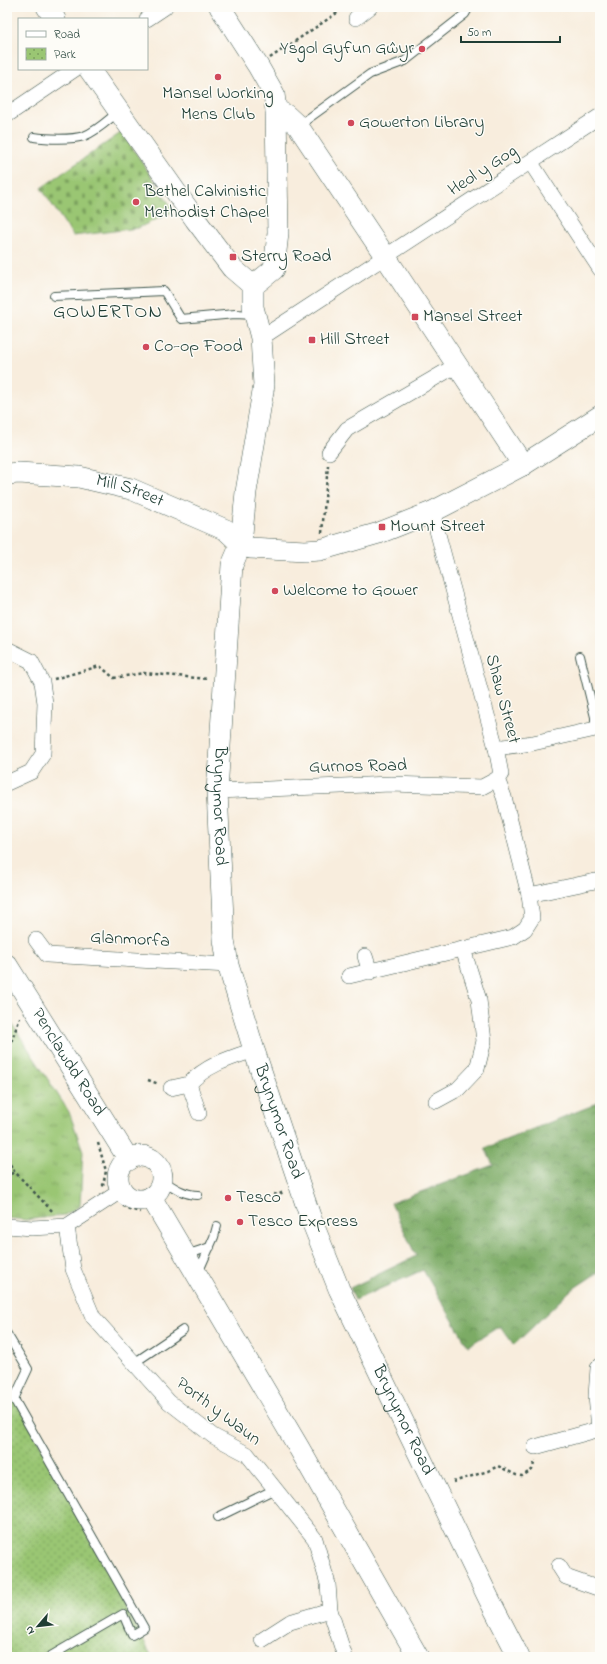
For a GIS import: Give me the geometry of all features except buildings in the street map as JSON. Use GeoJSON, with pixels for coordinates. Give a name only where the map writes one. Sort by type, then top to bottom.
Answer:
{"type":"FeatureCollection","features":[{"type":"Feature","properties":{"kind":"street"},"geometry":{"type":"LineString","coordinates":[[47,7],[54,18]]}},
{"type":"Feature","properties":{"kind":"street"},"geometry":{"type":"LineString","coordinates":[[148,18],[165,7]]}},
{"type":"Feature","properties":{"kind":"street"},"geometry":{"type":"LineString","coordinates":[[220,7],[274,94],[276,110],[278,233],[274,269],[253,286]]}},
{"type":"Feature","properties":{"kind":"street"},"geometry":{"type":"LineString","coordinates":[[351,13],[370,7]]}},
{"type":"Feature","properties":{"kind":"street"},"geometry":{"type":"LineString","coordinates":[[7,115],[74,70]]}},
{"type":"Feature","properties":{"kind":"street"},"geometry":{"type":"LineString","coordinates":[[90,70],[195,219],[232,268],[253,286],[253,307],[261,338],[264,385],[246,492],[241,544],[250,548],[305,551],[320,550],[379,533],[432,512],[523,465],[600,416]]}},
{"type":"Feature","properties":{"kind":"street"},"geometry":{"type":"LineString","coordinates":[[276,110],[286,115],[298,126],[523,465]]}},
{"type":"Feature","properties":{"kind":"street","name":"Heol y Gog"},"geometry":{"type":"LineString","coordinates":[[385,256],[531,163],[600,116]]}},
{"type":"Feature","properties":{"kind":"street"},"geometry":{"type":"LineString","coordinates":[[531,163],[600,269]]}},
{"type":"Feature","properties":{"kind":"street"},"geometry":{"type":"LineString","coordinates":[[261,338],[385,256]]}},
{"type":"Feature","properties":{"kind":"street"},"geometry":{"type":"LineString","coordinates":[[329,452],[347,429],[457,365]]}},
{"type":"Feature","properties":{"kind":"street","name":"Mill Street"},"geometry":{"type":"LineString","coordinates":[[7,474],[19,473],[79,477],[130,490],[226,530],[241,544]]}},
{"type":"Feature","properties":{"kind":"street","name":"Shaw Street"},"geometry":{"type":"LineString","coordinates":[[349,976],[514,937],[524,929],[532,918],[529,895],[504,797],[497,779],[501,774],[496,748],[432,512]]}},
{"type":"Feature","properties":{"kind":"street","name":"Brynymor Road"},"geometry":{"type":"LineString","coordinates":[[241,544],[232,565],[217,790],[224,940],[228,965],[254,1050],[311,1219],[339,1289],[489,1599],[519,1657]]}},
{"type":"Feature","properties":{"kind":"street"},"geometry":{"type":"LineString","coordinates":[[7,649],[31,660],[42,682],[45,703],[43,754],[31,772],[7,783]]}},
{"type":"Feature","properties":{"kind":"street"},"geometry":{"type":"LineString","coordinates":[[496,748],[533,743],[597,729]]}},
{"type":"Feature","properties":{"kind":"street","name":"Gurnos Road"},"geometry":{"type":"LineString","coordinates":[[217,790],[391,784],[482,787],[497,779]]}},
{"type":"Feature","properties":{"kind":"street"},"geometry":{"type":"LineString","coordinates":[[529,895],[600,880]]}},
{"type":"Feature","properties":{"kind":"street","name":"Glanmorfa"},"geometry":{"type":"LineString","coordinates":[[36,940],[47,955],[228,965]]}},
{"type":"Feature","properties":{"kind":"street"},"geometry":{"type":"LineString","coordinates":[[436,1100],[458,1089],[477,1069],[484,1041],[479,1000],[463,949]]}},
{"type":"Feature","properties":{"kind":"street"},"geometry":{"type":"LineString","coordinates":[[365,956],[370,972]]}},
{"type":"Feature","properties":{"kind":"street","name":"Penclawdd Road"},"geometry":{"type":"LineString","coordinates":[[7,965],[129,1160]]}},
{"type":"Feature","properties":{"kind":"street"},"geometry":{"type":"LineString","coordinates":[[171,1088],[189,1084],[198,1074],[218,1063],[254,1050]]}},
{"type":"Feature","properties":{"kind":"street"},"geometry":{"type":"LineString","coordinates":[[189,1084],[199,1113]]}},
{"type":"Feature","properties":{"kind":"street"},"geometry":{"type":"LineString","coordinates":[[135,1157],[142,1157],[154,1162],[158,1167],[162,1180],[156,1193],[151,1197],[138,1200],[132,1199],[122,1190],[118,1177],[120,1170],[129,1160],[135,1157]]}},
{"type":"Feature","properties":{"kind":"street"},"geometry":{"type":"LineString","coordinates":[[7,1226],[32,1228],[67,1226],[122,1190]]}},
{"type":"Feature","properties":{"kind":"street"},"geometry":{"type":"LineString","coordinates":[[151,1197],[299,1448],[418,1657]]}},
{"type":"Feature","properties":{"kind":"street","name":"Porth y Waun"},"geometry":{"type":"LineString","coordinates":[[67,1226],[73,1269],[93,1317],[169,1402],[213,1436],[247,1454],[315,1539],[328,1584],[330,1610],[345,1657]]}},
{"type":"Feature","properties":{"kind":"street"},"geometry":{"type":"LineString","coordinates":[[536,1452],[600,1429],[596,1396],[598,1368],[600,1366]]}},
{"type":"Feature","properties":{"kind":"street"},"geometry":{"type":"LineString","coordinates":[[559,1566],[566,1578],[600,1589]]}},
{"type":"Feature","properties":{"kind":"street"},"geometry":{"type":"LineString","coordinates":[[262,1640],[290,1622],[330,1610]]}},
{"type":"Feature","properties":{"kind":"lane"},"geometry":{"type":"LineString","coordinates":[[298,126],[370,74],[405,60],[465,14],[469,7]]}},
{"type":"Feature","properties":{"kind":"lane"},"geometry":{"type":"LineString","coordinates":[[34,137],[69,138],[84,136],[119,111]]}},
{"type":"Feature","properties":{"kind":"lane"},"geometry":{"type":"LineString","coordinates":[[54,296],[164,291],[181,319],[235,314],[255,315]]}},
{"type":"Feature","properties":{"kind":"lane"},"geometry":{"type":"LineString","coordinates":[[580,656],[597,729]]}},
{"type":"Feature","properties":{"kind":"lane"},"geometry":{"type":"LineString","coordinates":[[162,1180],[183,1193],[198,1195]]}},
{"type":"Feature","properties":{"kind":"lane"},"geometry":{"type":"LineString","coordinates":[[197,1274],[210,1247],[217,1226]]}},
{"type":"Feature","properties":{"kind":"lane"},"geometry":{"type":"LineString","coordinates":[[184,1253],[195,1252],[210,1247]]}},
{"type":"Feature","properties":{"kind":"lane"},"geometry":{"type":"LineString","coordinates":[[134,1364],[183,1330]]}},
{"type":"Feature","properties":{"kind":"lane"},"geometry":{"type":"LineString","coordinates":[[7,1334],[28,1369],[14,1399],[144,1628],[132,1635],[122,1614],[49,1657]]}},
{"type":"Feature","properties":{"kind":"lane"},"geometry":{"type":"LineString","coordinates":[[7,1391],[15,1396]]}},
{"type":"Feature","properties":{"kind":"lane"},"geometry":{"type":"LineString","coordinates":[[218,1517],[275,1489]]}},
{"type":"Feature","properties":{"kind":"path"},"geometry":{"type":"LineString","coordinates":[[258,66],[351,13]]}},
{"type":"Feature","properties":{"kind":"path"},"geometry":{"type":"LineString","coordinates":[[320,550],[329,452]]}},
{"type":"Feature","properties":{"kind":"path"},"geometry":{"type":"LineString","coordinates":[[42,682],[100,666],[114,678],[144,673],[225,680]]}},
{"type":"Feature","properties":{"kind":"path"},"geometry":{"type":"LineString","coordinates":[[7,1053],[22,1013],[30,1001]]}},
{"type":"Feature","properties":{"kind":"path"},"geometry":{"type":"LineString","coordinates":[[7,1158],[14,1171],[67,1226]]}},
{"type":"Feature","properties":{"kind":"path"},"geometry":{"type":"LineString","coordinates":[[7,1179],[14,1171]]}},
{"type":"Feature","properties":{"kind":"path"},"geometry":{"type":"LineString","coordinates":[[453,1482],[488,1471],[498,1466],[516,1475],[522,1476],[532,1470],[536,1452]]}},
{"type":"Feature","properties":{"kind":"green space"},"geometry":{"type":"Polygon","coordinates":[[[122,132],[174,211],[138,228],[73,236],[41,188],[122,132]]]}},
{"type":"Feature","properties":{"kind":"green space"},"geometry":{"type":"Polygon","coordinates":[[[7,1016],[69,1112],[83,1151],[80,1206],[65,1215],[26,1220],[7,1218],[7,1016]]]}},
{"type":"Feature","properties":{"kind":"green space"},"geometry":{"type":"Polygon","coordinates":[[[600,1100],[600,1271],[570,1291],[514,1345],[500,1326],[468,1346],[423,1270],[355,1300],[350,1288],[416,1256],[391,1203],[493,1165],[485,1148],[591,1106],[600,1100]]]}},
{"type":"Feature","properties":{"kind":"green space"},"geometry":{"type":"Polygon","coordinates":[[[13,1393],[152,1657],[7,1657],[7,1396],[13,1393]]]}},
{"type":"Feature","properties":{"kind":"place","name":"Ysgol Gyfun Gŵyr"},"geometry":{"type":"Point","coordinates":[422,49]}},
{"type":"Feature","properties":{"kind":"place","name":"Mansel Working Mens Club"},"geometry":{"type":"Point","coordinates":[218,77]}},
{"type":"Feature","properties":{"kind":"place","name":"Gowerton Library"},"geometry":{"type":"Point","coordinates":[351,123]}},
{"type":"Feature","properties":{"kind":"place","name":"Bethel Calvinistic Methodist Chapel"},"geometry":{"type":"Point","coordinates":[136,202]}},
{"type":"Feature","properties":{"kind":"place","name":"Sterry Road"},"geometry":{"type":"Point","coordinates":[233,257]}},
{"type":"Feature","properties":{"kind":"place","name":"Mansel Street"},"geometry":{"type":"Point","coordinates":[415,317]}},
{"type":"Feature","properties":{"kind":"place","name":"Hill Street"},"geometry":{"type":"Point","coordinates":[312,340]}},
{"type":"Feature","properties":{"kind":"place","name":"Co-op Food"},"geometry":{"type":"Point","coordinates":[146,347]}},
{"type":"Feature","properties":{"kind":"place","name":"Mount Street"},"geometry":{"type":"Point","coordinates":[382,527]}},
{"type":"Feature","properties":{"kind":"place","name":"Welcome to Gower"},"geometry":{"type":"Point","coordinates":[275,591]}},
{"type":"Feature","properties":{"kind":"place","name":"Tesco"},"geometry":{"type":"Point","coordinates":[228,1198]}},
{"type":"Feature","properties":{"kind":"place","name":"Tesco Express"},"geometry":{"type":"Point","coordinates":[240,1222]}},
{"type":"Feature","properties":{"kind":"district","name":"GOWERTON"},"geometry":{"type":"Point","coordinates":[108,312]}}]}
